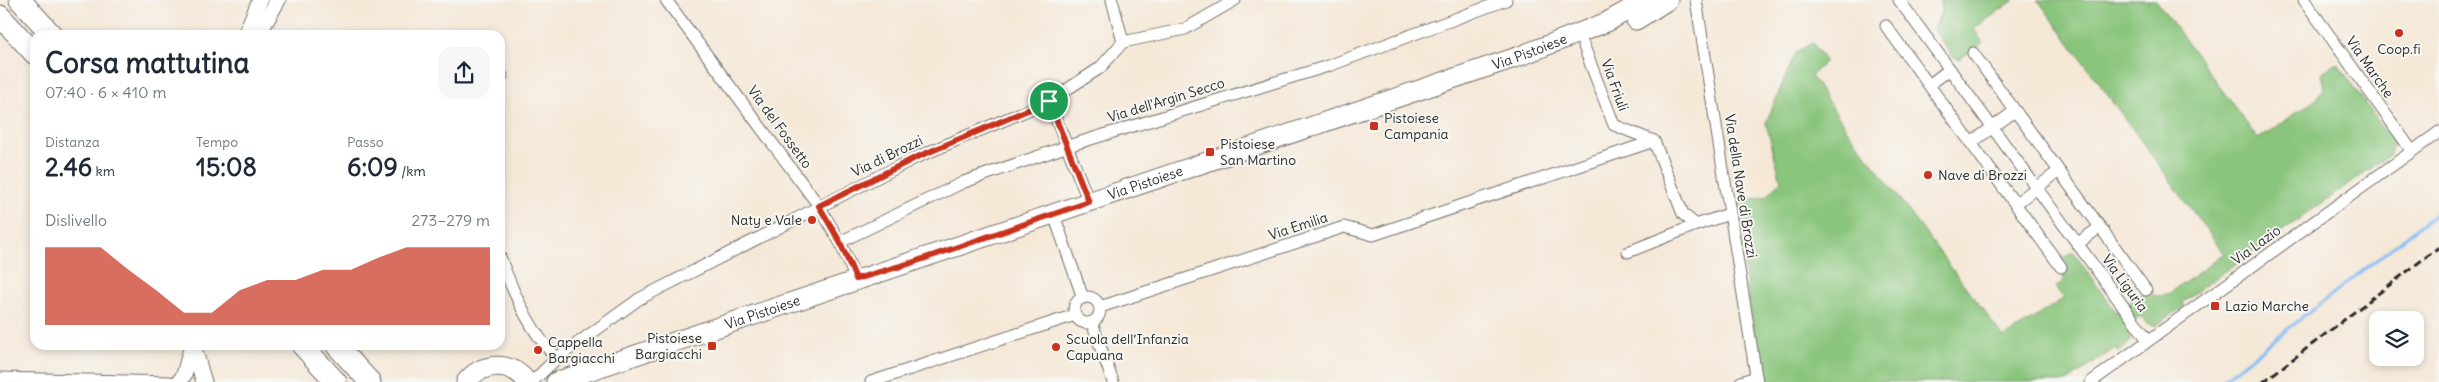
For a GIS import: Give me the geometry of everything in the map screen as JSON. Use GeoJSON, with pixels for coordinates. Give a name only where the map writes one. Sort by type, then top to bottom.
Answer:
{"type":"FeatureCollection","features":[{"type":"Feature","properties":{"kind":"highway"},"geometry":{"type":"LineString","coordinates":[[20,0],[47,30]]}},
{"type":"Feature","properties":{"kind":"highway"},"geometry":{"type":"LineString","coordinates":[[0,16],[30,49]]}},
{"type":"Feature","properties":{"kind":"highway"},"geometry":{"type":"LineString","coordinates":[[307,350],[336,382]]}},
{"type":"Feature","properties":{"kind":"highway"},"geometry":{"type":"LineString","coordinates":[[341,350],[370,382]]}},
{"type":"Feature","properties":{"kind":"main road","name":"Via Pistoiese"},"geometry":{"type":"LineString","coordinates":[[556,382],[856,279],[1056,220],[1089,202],[1520,56],[1607,22],[1646,0]]}},
{"type":"Feature","properties":{"kind":"main road","name":"Via Pistoiese"},"geometry":{"type":"LineString","coordinates":[[580,382],[1056,220],[1583,44],[1636,20],[1668,0]]}},
{"type":"Feature","properties":{"kind":"main road"},"geometry":{"type":"LineString","coordinates":[[466,382],[479,370],[490,366],[508,368],[526,379]]}},
{"type":"Feature","properties":{"kind":"street"},"geometry":{"type":"LineString","coordinates":[[247,30],[260,0]]}},
{"type":"Feature","properties":{"kind":"street"},"geometry":{"type":"LineString","coordinates":[[261,30],[278,0]]}},
{"type":"Feature","properties":{"kind":"street","name":"Via del Fossetto"},"geometry":{"type":"LineString","coordinates":[[666,0],[819,206],[840,242],[856,279]]}},
{"type":"Feature","properties":{"kind":"street"},"geometry":{"type":"LineString","coordinates":[[1112,0],[1123,42],[1185,29],[1235,0]]}},
{"type":"Feature","properties":{"kind":"street","name":"Via della Nave di Brozzi"},"geometry":{"type":"LineString","coordinates":[[1696,0],[1756,379],[1741,382]]}},
{"type":"Feature","properties":{"kind":"street","name":"Via Liguria"},"geometry":{"type":"LineString","coordinates":[[1899,0],[2148,340]]}},
{"type":"Feature","properties":{"kind":"street","name":"Via Marche"},"geometry":{"type":"LineString","coordinates":[[2304,0],[2412,151]]}},
{"type":"Feature","properties":{"kind":"street","name":"Via dell'Argin Secco"},"geometry":{"type":"LineString","coordinates":[[840,242],[964,182],[1068,146],[1328,66],[1502,1]]}},
{"type":"Feature","properties":{"kind":"street"},"geometry":{"type":"LineString","coordinates":[[1886,26],[2061,267]]}},
{"type":"Feature","properties":{"kind":"street","name":"Via di Brozzi"},"geometry":{"type":"LineString","coordinates":[[526,379],[533,370],[557,358],[639,299],[915,158],[1049,101],[1100,68],[1123,42]]}},
{"type":"Feature","properties":{"kind":"street","name":"Via Friuli"},"geometry":{"type":"LineString","coordinates":[[1583,44],[1614,125],[1654,141]]}},
{"type":"Feature","properties":{"kind":"street","name":"Via Liguria"},"geometry":{"type":"LineString","coordinates":[[1973,53],[2146,290]]}},
{"type":"Feature","properties":{"kind":"street"},"geometry":{"type":"LineString","coordinates":[[1929,85],[1950,70]]}},
{"type":"Feature","properties":{"kind":"street"},"geometry":{"type":"LineString","coordinates":[[1049,101],[1089,202]]}},
{"type":"Feature","properties":{"kind":"street"},"geometry":{"type":"LineString","coordinates":[[1971,143],[2015,111]]}},
{"type":"Feature","properties":{"kind":"street","name":"Via Lazio"},"geometry":{"type":"LineString","coordinates":[[2091,382],[2439,132]]}},
{"type":"Feature","properties":{"kind":"street"},"geometry":{"type":"LineString","coordinates":[[1654,141],[1683,214],[1696,225]]}},
{"type":"Feature","properties":{"kind":"street","name":"Via Emilia"},"geometry":{"type":"LineString","coordinates":[[1100,307],[1344,227],[1373,235],[1619,151],[1654,141]]}},
{"type":"Feature","properties":{"kind":"street"},"geometry":{"type":"LineString","coordinates":[[2015,204],[2059,171]]}},
{"type":"Feature","properties":{"kind":"street"},"geometry":{"type":"LineString","coordinates":[[1628,252],[1696,225],[1730,214]]}},
{"type":"Feature","properties":{"kind":"street"},"geometry":{"type":"LineString","coordinates":[[1056,220],[1083,298]]}},
{"type":"Feature","properties":{"kind":"street"},"geometry":{"type":"LineString","coordinates":[[2077,244],[2100,227]]}},
{"type":"Feature","properties":{"kind":"street"},"geometry":{"type":"LineString","coordinates":[[505,271],[512,290],[541,339],[557,358]]}},
{"type":"Feature","properties":{"kind":"street"},"geometry":{"type":"LineString","coordinates":[[1083,298],[1095,300],[1100,307],[1100,314],[1092,323],[1080,321],[1075,315],[1076,303],[1083,298]]}},
{"type":"Feature","properties":{"kind":"street"},"geometry":{"type":"LineString","coordinates":[[871,382],[1075,315]]}},
{"type":"Feature","properties":{"kind":"street"},"geometry":{"type":"LineString","coordinates":[[1092,323],[1113,382]]}},
{"type":"Feature","properties":{"kind":"street"},"geometry":{"type":"LineString","coordinates":[[0,378],[179,380],[190,350]]}},
{"type":"Feature","properties":{"kind":"street"},"geometry":{"type":"LineString","coordinates":[[194,350],[205,381]]}},
{"type":"Feature","properties":{"kind":"green space"},"geometry":{"type":"Polygon","coordinates":[[[1940,0],[2014,0],[1974,29],[1983,43],[1959,59],[1952,56],[1933,28],[1941,13],[1940,0]]]}},
{"type":"Feature","properties":{"kind":"green space"},"geometry":{"type":"Polygon","coordinates":[[[2038,0],[2156,0],[2258,139],[2317,99],[2324,88],[2321,73],[2337,63],[2394,144],[2391,154],[2182,302],[2185,306],[2155,326],[2148,324],[2141,316],[2128,326],[2131,334],[2125,347],[2118,352],[2115,348],[2067,382],[1762,382],[1734,203],[1767,196],[1781,181],[1766,123],[1795,54],[1812,42],[1825,61],[1811,76],[1844,125],[2004,338],[2064,298],[2056,287],[2064,280],[2061,261],[2073,252],[2116,312],[2145,291],[2158,296],[2170,293],[2224,254],[2038,0]]]}},
{"type":"Feature","properties":{"kind":"waterway"},"geometry":{"type":"LineString","coordinates":[[2220,382],[2439,211]]}},
{"type":"Feature","properties":{"kind":"railway"},"geometry":{"type":"LineString","coordinates":[[2263,382],[2439,247]]}},
{"type":"Feature","properties":{"kind":"place","name":"Coop.fi"},"geometry":{"type":"Point","coordinates":[2399,33]}},
{"type":"Feature","properties":{"kind":"place","name":"Pistoiese Campania"},"geometry":{"type":"Point","coordinates":[1374,126]}},
{"type":"Feature","properties":{"kind":"place","name":"Pistoiese San Martino"},"geometry":{"type":"Point","coordinates":[1210,152]}},
{"type":"Feature","properties":{"kind":"place","name":"Nave di Brozzi"},"geometry":{"type":"Point","coordinates":[1928,175]}},
{"type":"Feature","properties":{"kind":"place","name":"Naty e Vale"},"geometry":{"type":"Point","coordinates":[812,220]}},
{"type":"Feature","properties":{"kind":"place","name":"Lazio Marche"},"geometry":{"type":"Point","coordinates":[2215,306]}},
{"type":"Feature","properties":{"kind":"place","name":"Pistoiese Bargiacchi"},"geometry":{"type":"Point","coordinates":[712,346]}},
{"type":"Feature","properties":{"kind":"place","name":"Scuola dell’Infanzia Capuana"},"geometry":{"type":"Point","coordinates":[1056,347]}},
{"type":"Feature","properties":{"kind":"place","name":"Cappella Bargiacchi"},"geometry":{"type":"Point","coordinates":[538,350]}},
{"type":"Feature","properties":{"kind":"route"},"geometry":{"type":"LineString","coordinates":[[1049,101],[1089,202],[911,263],[856,279],[840,242],[819,206],[915,158],[1049,101]]}}]}
